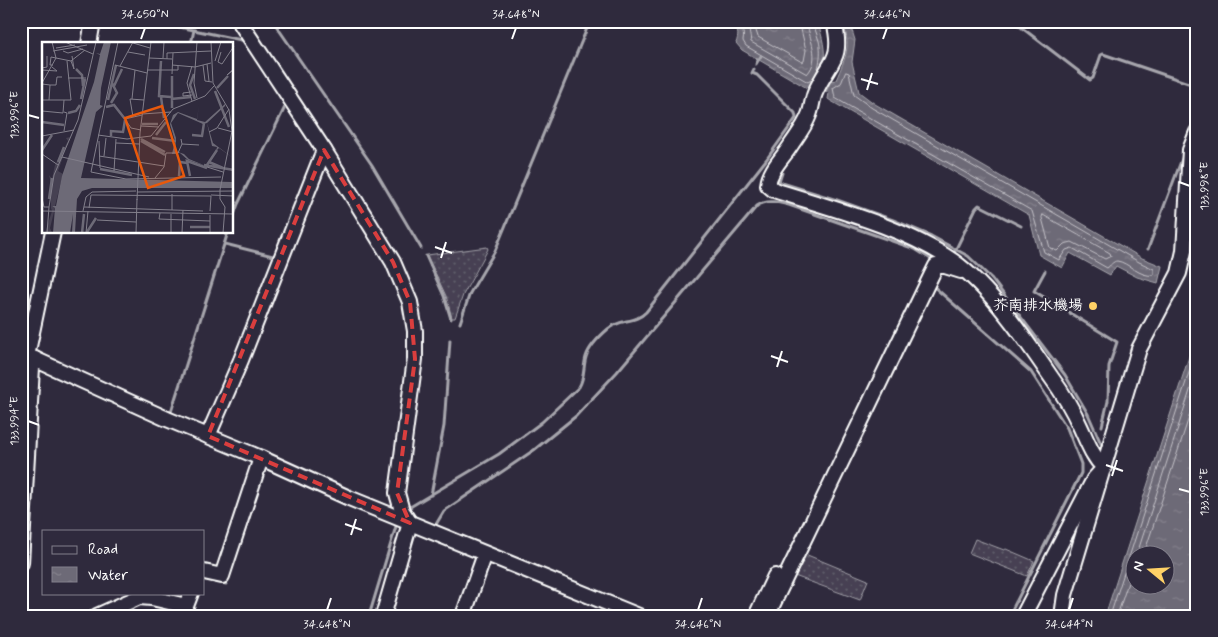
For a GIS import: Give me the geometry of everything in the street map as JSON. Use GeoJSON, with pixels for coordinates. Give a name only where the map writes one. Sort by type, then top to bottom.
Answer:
{"type":"FeatureCollection","features":[{"type":"Feature","properties":{"kind":"street"},"geometry":{"type":"LineString","coordinates":[[89,42],[93,21]]}},
{"type":"Feature","properties":{"kind":"street"},"geometry":{"type":"LineString","coordinates":[[240,21],[322,153],[393,262],[410,302],[415,331],[415,359],[397,493],[409,526],[382,616]]}},
{"type":"Feature","properties":{"kind":"street"},"geometry":{"type":"LineString","coordinates":[[834,21],[838,37],[838,50],[834,61],[818,88],[810,115],[791,146],[771,173],[768,185],[774,190],[879,225],[915,240],[954,262],[969,274],[988,293],[1050,376],[1080,425],[1094,459],[1104,468]]}},
{"type":"Feature","properties":{"kind":"street"},"geometry":{"type":"LineString","coordinates":[[1062,616],[1065,595],[1139,349],[1179,273],[1184,251],[1190,150],[1197,132]]}},
{"type":"Feature","properties":{"kind":"street"},"geometry":{"type":"LineString","coordinates":[[208,436],[241,360],[322,153]]}},
{"type":"Feature","properties":{"kind":"street"},"geometry":{"type":"LineString","coordinates":[[21,563],[30,360],[53,234]]}},
{"type":"Feature","properties":{"kind":"street"},"geometry":{"type":"LineString","coordinates":[[767,616],[936,266],[945,266],[969,274]]}},
{"type":"Feature","properties":{"kind":"street"},"geometry":{"type":"LineString","coordinates":[[30,360],[261,458],[409,526],[484,557],[639,616]]}},
{"type":"Feature","properties":{"kind":"street"},"geometry":{"type":"LineString","coordinates":[[205,572],[222,576],[261,458]]}},
{"type":"Feature","properties":{"kind":"street"},"geometry":{"type":"LineString","coordinates":[[1023,616],[1094,478],[1104,468]]}},
{"type":"Feature","properties":{"kind":"street"},"geometry":{"type":"LineString","coordinates":[[756,616],[776,574],[790,552]]}},
{"type":"Feature","properties":{"kind":"street"},"geometry":{"type":"LineString","coordinates":[[463,616],[484,557]]}},
{"type":"Feature","properties":{"kind":"street"},"geometry":{"type":"LineString","coordinates":[[97,616],[139,597],[186,606],[191,594]]}},
{"type":"Feature","properties":{"kind":"highlighted area"},"geometry":{"type":"Polygon","coordinates":[[[324,150],[393,262],[410,302],[415,359],[397,493],[410,523],[208,436],[324,150]]]}},
{"type":"Feature","properties":{"kind":"shaded area"},"geometry":{"type":"Polygon","coordinates":[[[487,247],[486,253],[463,295],[455,318],[452,318],[446,296],[427,255],[487,247]]]}},
{"type":"Feature","properties":{"kind":"shaded area"},"geometry":{"type":"Polygon","coordinates":[[[975,539],[1034,561],[1027,576],[969,553],[975,539]]]}},
{"type":"Feature","properties":{"kind":"shaded area"},"geometry":{"type":"Polygon","coordinates":[[[800,552],[868,580],[860,600],[789,574],[800,552]]]}},
{"type":"Feature","properties":{"kind":"water"},"geometry":{"type":"Polygon","coordinates":[[[724,21],[817,21],[824,48],[823,66],[820,75],[807,88],[742,50],[736,43],[738,35],[736,29],[724,21]]]}},
{"type":"Feature","properties":{"kind":"water"},"geometry":{"type":"Polygon","coordinates":[[[842,21],[849,21],[855,40],[852,62],[859,92],[875,104],[1142,258],[1162,266],[1158,283],[1137,277],[1116,266],[1110,275],[1070,253],[1062,268],[1039,255],[1029,215],[828,99],[829,93],[826,92],[831,81],[836,80],[846,51],[847,38],[842,21]]]}},
{"type":"Feature","properties":{"kind":"water"},"geometry":{"type":"Polygon","coordinates":[[[1197,332],[1197,616],[1105,616],[1126,551],[1126,594],[1176,594],[1176,544],[1128,544],[1197,332]]]}},
{"type":"Feature","properties":{"kind":"waterway"},"geometry":{"type":"LineString","coordinates":[[151,21],[246,41]]}},
{"type":"Feature","properties":{"kind":"waterway"},"geometry":{"type":"LineString","coordinates":[[273,21],[372,165],[421,248]]}},
{"type":"Feature","properties":{"kind":"waterway"},"geometry":{"type":"LineString","coordinates":[[460,323],[470,293],[495,251],[590,21]]}},
{"type":"Feature","properties":{"kind":"waterway"},"geometry":{"type":"LineString","coordinates":[[1013,21],[1090,80],[1093,78],[1103,54],[1197,86]]}},
{"type":"Feature","properties":{"kind":"waterway"},"geometry":{"type":"LineString","coordinates":[[191,42],[194,30]]}},
{"type":"Feature","properties":{"kind":"waterway"},"geometry":{"type":"LineString","coordinates":[[756,64],[761,56]]}},
{"type":"Feature","properties":{"kind":"waterway"},"geometry":{"type":"LineString","coordinates":[[405,510],[499,454],[542,422],[579,387],[587,353],[598,338],[612,326],[637,318],[646,312],[766,160],[796,118],[795,113],[757,75],[752,73],[754,69]]}},
{"type":"Feature","properties":{"kind":"waterway"},"geometry":{"type":"LineString","coordinates":[[234,215],[287,103]]}},
{"type":"Feature","properties":{"kind":"waterway"},"geometry":{"type":"LineString","coordinates":[[1193,129],[1197,118]]}},
{"type":"Feature","properties":{"kind":"waterway"},"geometry":{"type":"LineString","coordinates":[[1148,249],[1183,156]]}},
{"type":"Feature","properties":{"kind":"waterway"},"geometry":{"type":"LineString","coordinates":[[777,170],[782,173],[779,182],[893,220],[931,236],[968,256],[991,278],[1065,375],[1088,414],[1102,446]]}},
{"type":"Feature","properties":{"kind":"waterway"},"geometry":{"type":"LineString","coordinates":[[435,526],[444,511],[534,450],[576,416],[617,372],[757,206],[765,202],[789,205],[915,249],[934,261]]}},
{"type":"Feature","properties":{"kind":"waterway"},"geometry":{"type":"LineString","coordinates":[[954,253],[979,205],[1021,226]]}},
{"type":"Feature","properties":{"kind":"waterway"},"geometry":{"type":"LineString","coordinates":[[170,415],[227,234]]}},
{"type":"Feature","properties":{"kind":"waterway"},"geometry":{"type":"LineString","coordinates":[[225,244],[277,257]]}},
{"type":"Feature","properties":{"kind":"waterway"},"geometry":{"type":"LineString","coordinates":[[426,256],[444,296],[451,319]]}},
{"type":"Feature","properties":{"kind":"waterway"},"geometry":{"type":"LineString","coordinates":[[1045,271],[1034,291],[1117,342],[1109,366],[1108,401],[1102,426]]}},
{"type":"Feature","properties":{"kind":"waterway"},"geometry":{"type":"LineString","coordinates":[[932,285],[1031,372],[1067,428],[1081,464],[1081,473],[1009,616]]}},
{"type":"Feature","properties":{"kind":"waterway"},"geometry":{"type":"LineString","coordinates":[[431,495],[444,426],[450,340]]}},
{"type":"Feature","properties":{"kind":"waterway"},"geometry":{"type":"LineString","coordinates":[[369,616],[397,523]]}},
{"type":"Feature","properties":{"kind":"waterway"},"geometry":{"type":"LineString","coordinates":[[219,582],[226,584],[228,577]]}},
{"type":"Feature","properties":{"kind":"place","name":"芥南排水機場"},"geometry":{"type":"Point","coordinates":[1093,306]}}]}
